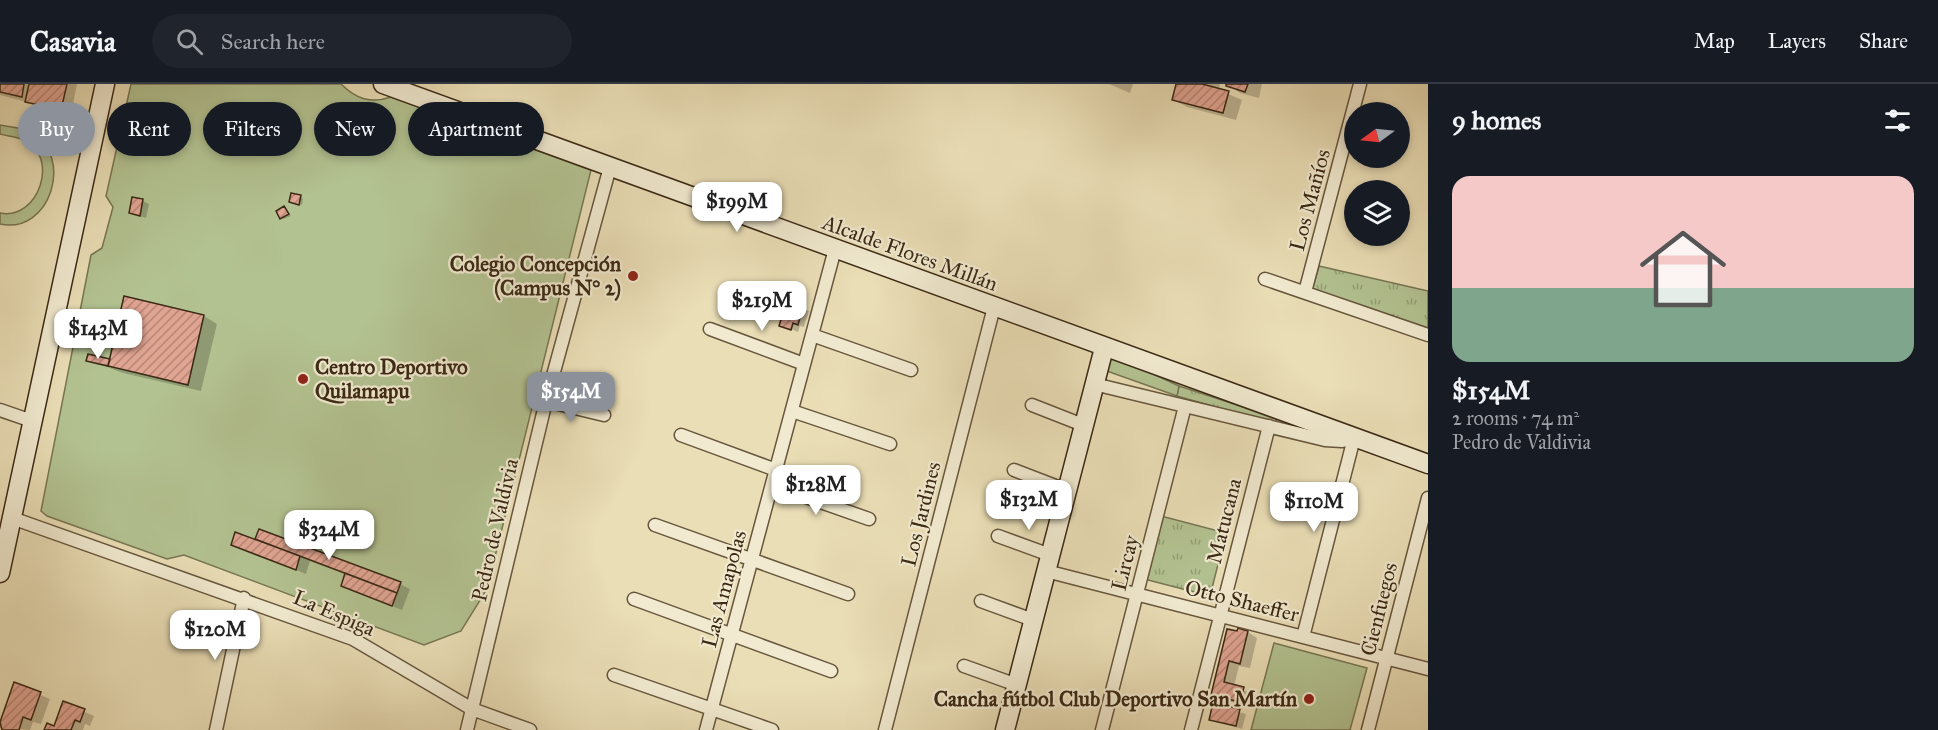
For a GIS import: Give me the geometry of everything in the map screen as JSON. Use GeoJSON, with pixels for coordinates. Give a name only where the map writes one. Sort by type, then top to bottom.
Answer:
{"type":"FeatureCollection","features":[{"type":"Feature","properties":{"kind":"street"},"geometry":{"type":"LineString","coordinates":[[0,573],[105,84]]}},
{"type":"Feature","properties":{"kind":"street","name":"Alcalde Flores Millán"},"geometry":{"type":"LineString","coordinates":[[383,84],[1428,465]]}},
{"type":"Feature","properties":{"kind":"street","name":"Los Mañíos"},"geometry":{"type":"LineString","coordinates":[[1305,292],[1360,84]]}},
{"type":"Feature","properties":{"kind":"street","name":"Pedro de Valdivia"},"geometry":{"type":"LineString","coordinates":[[467,730],[546,401],[610,167]]}},
{"type":"Feature","properties":{"kind":"street","name":"Las Amapolas"},"geometry":{"type":"LineString","coordinates":[[706,730],[835,249]]}},
{"type":"Feature","properties":{"kind":"street"},"geometry":{"type":"LineString","coordinates":[[1265,279],[1428,335]]}},
{"type":"Feature","properties":{"kind":"street","name":"Los Jardines"},"geometry":{"type":"LineString","coordinates":[[885,730],[993,307]]}},
{"type":"Feature","properties":{"kind":"street"},"geometry":{"type":"LineString","coordinates":[[710,329],[804,364]]}},
{"type":"Feature","properties":{"kind":"street"},"geometry":{"type":"LineString","coordinates":[[812,335],[911,370]]}},
{"type":"Feature","properties":{"kind":"street"},"geometry":{"type":"LineString","coordinates":[[1005,730],[1104,348]]}},
{"type":"Feature","properties":{"kind":"street","name":"Alcalde Flores Millán"},"geometry":{"type":"LineString","coordinates":[[1094,384],[1333,441],[1354,438]]}},
{"type":"Feature","properties":{"kind":"street"},"geometry":{"type":"LineString","coordinates":[[546,401],[604,415]]}},
{"type":"Feature","properties":{"kind":"street"},"geometry":{"type":"LineString","coordinates":[[1032,405],[1083,425]]}},
{"type":"Feature","properties":{"kind":"street","name":"Lircay"},"geometry":{"type":"LineString","coordinates":[[1102,730],[1185,406]]}},
{"type":"Feature","properties":{"kind":"street"},"geometry":{"type":"LineString","coordinates":[[0,410],[32,421]]}},
{"type":"Feature","properties":{"kind":"street"},"geometry":{"type":"LineString","coordinates":[[792,411],[890,444]]}},
{"type":"Feature","properties":{"kind":"street","name":"Matucana"},"geometry":{"type":"LineString","coordinates":[[1191,730],[1269,426]]}},
{"type":"Feature","properties":{"kind":"street"},"geometry":{"type":"LineString","coordinates":[[681,435],[776,470]]}},
{"type":"Feature","properties":{"kind":"street"},"geometry":{"type":"LineString","coordinates":[[1303,637],[1354,438]]}},
{"type":"Feature","properties":{"kind":"street"},"geometry":{"type":"LineString","coordinates":[[1014,470],[1066,490]]}},
{"type":"Feature","properties":{"kind":"street"},"geometry":{"type":"LineString","coordinates":[[772,485],[869,519]]}},
{"type":"Feature","properties":{"kind":"street","name":"Cienfuegos"},"geometry":{"type":"LineString","coordinates":[[1368,730],[1428,498]]}},
{"type":"Feature","properties":{"kind":"street","name":"La Espiga"},"geometry":{"type":"LineString","coordinates":[[12,518],[244,598],[353,639],[472,709],[530,730]]}},
{"type":"Feature","properties":{"kind":"street"},"geometry":{"type":"LineString","coordinates":[[655,525],[848,594]]}},
{"type":"Feature","properties":{"kind":"street","name":"Otto Shaeffer"},"geometry":{"type":"LineString","coordinates":[[998,536],[1048,563],[1137,594],[1428,669]]}},
{"type":"Feature","properties":{"kind":"street"},"geometry":{"type":"LineString","coordinates":[[216,730],[244,598]]}},
{"type":"Feature","properties":{"kind":"street"},"geometry":{"type":"LineString","coordinates":[[634,599],[831,671]]}},
{"type":"Feature","properties":{"kind":"street"},"geometry":{"type":"LineString","coordinates":[[981,601],[1033,620]]}},
{"type":"Feature","properties":{"kind":"street"},"geometry":{"type":"LineString","coordinates":[[964,666],[1017,685]]}},
{"type":"Feature","properties":{"kind":"street"},"geometry":{"type":"LineString","coordinates":[[614,675],[772,730]]}},
{"type":"Feature","properties":{"kind":"green space","name":"Centro Deportivo Quilamapu"},"geometry":{"type":"Polygon","coordinates":[[[131,84],[341,84],[364,99],[377,100],[391,97],[408,103],[408,156],[544,156],[544,153],[591,170],[487,589],[461,631],[424,645],[184,555],[167,559],[47,516],[41,511],[91,255],[102,248],[113,207],[106,196],[115,156],[191,156],[191,102],[127,102],[131,84]]]}},
{"type":"Feature","properties":{"kind":"green space"},"geometry":{"type":"Polygon","coordinates":[[[0,125],[18,129],[18,138],[0,134],[0,125]]]}},
{"type":"Feature","properties":{"kind":"green space"},"geometry":{"type":"Polygon","coordinates":[[[39,156],[51,156],[54,175],[51,192],[43,206],[32,218],[17,224],[0,224],[0,213],[14,213],[34,198],[43,172],[39,156]]]}},
{"type":"Feature","properties":{"kind":"green space"},"geometry":{"type":"Polygon","coordinates":[[[1319,266],[1428,291],[1428,329],[1312,290],[1319,266]]]}},
{"type":"Feature","properties":{"kind":"green space"},"geometry":{"type":"Polygon","coordinates":[[[1108,353],[1179,386],[1177,396],[1104,370],[1108,353]]]}},
{"type":"Feature","properties":{"kind":"green space"},"geometry":{"type":"Polygon","coordinates":[[[1179,386],[1277,418],[1275,424],[1177,396],[1179,386]]]}},
{"type":"Feature","properties":{"kind":"green space"},"geometry":{"type":"Polygon","coordinates":[[[1161,516],[1226,533],[1210,596],[1144,579],[1161,516]]]}},
{"type":"Feature","properties":{"kind":"green space","name":"Cancha fútbol Club Deportivo San Martín"},"geometry":{"type":"Polygon","coordinates":[[[1274,643],[1367,668],[1350,730],[1251,730],[1274,643]]]}},
{"type":"Feature","properties":{"kind":"building"},"geometry":{"type":"Polygon","coordinates":[[[0,84],[24,84],[22,97],[0,92],[0,84]]]}},
{"type":"Feature","properties":{"kind":"building"},"geometry":{"type":"Polygon","coordinates":[[[29,84],[67,84],[63,102],[25,102],[29,84]]]}},
{"type":"Feature","properties":{"kind":"building"},"geometry":{"type":"Polygon","coordinates":[[[1176,84],[1202,84],[1229,91],[1223,113],[1172,100],[1176,84]]]}},
{"type":"Feature","properties":{"kind":"building"},"geometry":{"type":"Polygon","coordinates":[[[1226,84],[1248,84],[1245,92],[1226,86],[1226,84]]]}},
{"type":"Feature","properties":{"kind":"building"},"geometry":{"type":"Polygon","coordinates":[[[291,193],[301,195],[299,205],[289,202],[291,193]]]}},
{"type":"Feature","properties":{"kind":"building"},"geometry":{"type":"Polygon","coordinates":[[[132,197],[143,199],[140,216],[129,213],[132,197]]]}},
{"type":"Feature","properties":{"kind":"building"},"geometry":{"type":"Polygon","coordinates":[[[284,206],[289,214],[280,219],[276,211],[284,206]]]}},
{"type":"Feature","properties":{"kind":"building"},"geometry":{"type":"Polygon","coordinates":[[[789,292],[795,294],[791,302],[803,306],[798,325],[793,323],[791,330],[779,326],[789,292]]]}},
{"type":"Feature","properties":{"kind":"building"},"geometry":{"type":"Polygon","coordinates":[[[124,296],[204,315],[188,385],[108,366],[124,296]]]}},
{"type":"Feature","properties":{"kind":"building"},"geometry":{"type":"Polygon","coordinates":[[[88,354],[110,359],[108,366],[86,361],[88,354]]]}},
{"type":"Feature","properties":{"kind":"building"},"geometry":{"type":"Polygon","coordinates":[[[259,529],[401,582],[397,593],[255,539],[259,529]]]}},
{"type":"Feature","properties":{"kind":"building"},"geometry":{"type":"Polygon","coordinates":[[[235,532],[300,556],[296,570],[231,545],[235,532]]]}},
{"type":"Feature","properties":{"kind":"building"},"geometry":{"type":"Polygon","coordinates":[[[345,573],[397,593],[392,606],[341,586],[345,573]]]}},
{"type":"Feature","properties":{"kind":"building"},"geometry":{"type":"Polygon","coordinates":[[[1238,628],[1248,631],[1240,664],[1229,661],[1224,682],[1244,687],[1240,702],[1211,695],[1227,629],[1237,631],[1238,628]]]}},
{"type":"Feature","properties":{"kind":"building"},"geometry":{"type":"Polygon","coordinates":[[[14,682],[41,692],[31,720],[23,717],[19,730],[2,730],[0,722],[14,682]]]}},
{"type":"Feature","properties":{"kind":"building"},"geometry":{"type":"Polygon","coordinates":[[[63,701],[85,709],[80,722],[75,720],[71,730],[44,730],[47,723],[54,726],[63,701]]]}},
{"type":"Feature","properties":{"kind":"building"},"geometry":{"type":"Polygon","coordinates":[[[1213,703],[1240,709],[1236,726],[1209,720],[1213,703]]]}},
{"type":"Feature","properties":{"kind":"place","name":"Colegio Concepción (Campus N° 2)"},"geometry":{"type":"Point","coordinates":[633,276]}},
{"type":"Feature","properties":{"kind":"place","name":"Centro Deportivo Quilamapu"},"geometry":{"type":"Point","coordinates":[303,379]}},
{"type":"Feature","properties":{"kind":"place","name":"Cancha fútbol Club Deportivo San Martín"},"geometry":{"type":"Point","coordinates":[1309,699]}}]}
